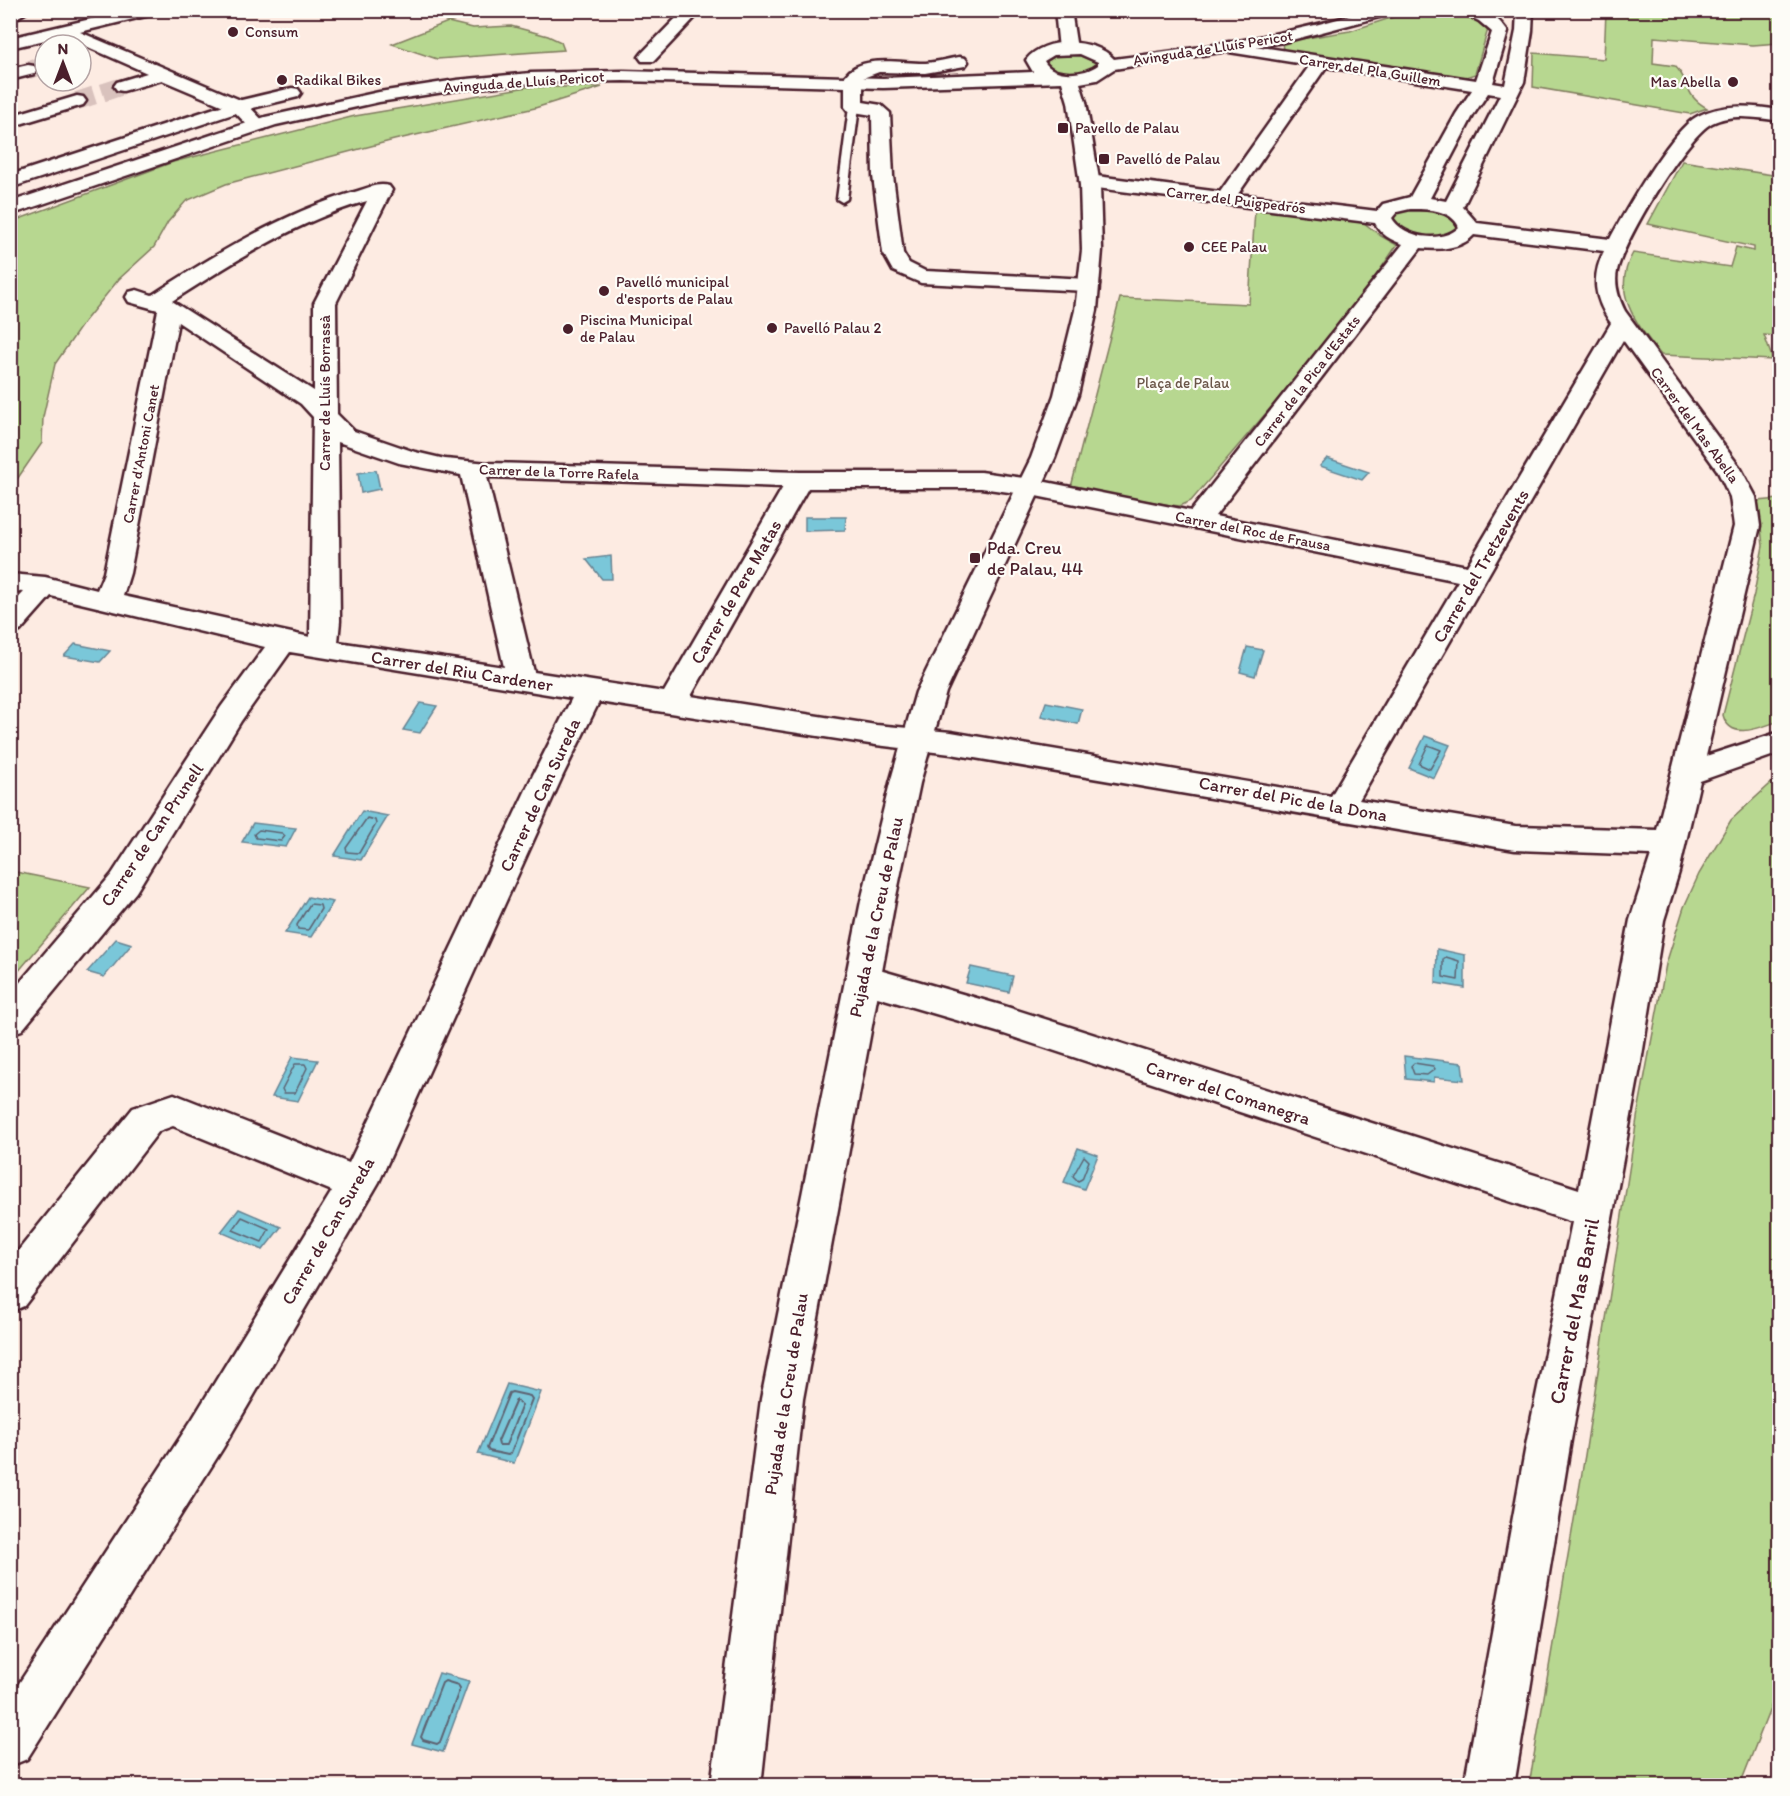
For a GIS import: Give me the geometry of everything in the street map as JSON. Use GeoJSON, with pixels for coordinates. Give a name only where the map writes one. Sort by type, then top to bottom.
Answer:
{"type":"FeatureCollection","features":[{"type":"Feature","properties":{"kind":"street"},"geometry":{"type":"LineString","coordinates":[[10,17],[22,10]]}},
{"type":"Feature","properties":{"kind":"street"},"geometry":{"type":"LineString","coordinates":[[10,43],[152,10]]}},
{"type":"Feature","properties":{"kind":"street"},"geometry":{"type":"LineString","coordinates":[[671,57],[639,57],[694,10]]}},
{"type":"Feature","properties":{"kind":"street","name":"Pujada de la Creu de Palau"},"geometry":{"type":"LineString","coordinates":[[736,1785],[782,1399],[878,901],[917,739],[931,692],[1031,487],[1066,395],[1086,310],[1092,250],[1089,181],[1077,102],[1064,67],[1063,10]]}},
{"type":"Feature","properties":{"kind":"street","name":"Avinguda de Lluís Pericot"},"geometry":{"type":"LineString","coordinates":[[1104,60],[1340,10]]}},
{"type":"Feature","properties":{"kind":"street","name":"Avinguda de Lluís Pericot"},"geometry":{"type":"LineString","coordinates":[[1104,60],[1229,47],[1319,29],[1388,10]]}},
{"type":"Feature","properties":{"kind":"street"},"geometry":{"type":"LineString","coordinates":[[1418,203],[1465,114],[1483,87],[1500,32],[1495,24],[1466,10]]}},
{"type":"Feature","properties":{"kind":"street"},"geometry":{"type":"LineString","coordinates":[[1452,209],[1513,86],[1524,31],[1525,10]]}},
{"type":"Feature","properties":{"kind":"street"},"geometry":{"type":"LineString","coordinates":[[68,30],[103,48],[239,106],[258,125]]}},
{"type":"Feature","properties":{"kind":"street","name":"Carrer del Pla Guillem"},"geometry":{"type":"LineString","coordinates":[[1229,47],[1483,87],[1513,86]]}},
{"type":"Feature","properties":{"kind":"street"},"geometry":{"type":"LineString","coordinates":[[93,51],[103,48]]}},
{"type":"Feature","properties":{"kind":"street"},"geometry":{"type":"LineString","coordinates":[[1017,58],[1038,57],[1053,50],[1064,67]]}},
{"type":"Feature","properties":{"kind":"street"},"geometry":{"type":"LineString","coordinates":[[1038,57],[1035,60],[1037,67],[1064,67],[1094,75],[1105,69],[1104,60],[1083,50],[1064,67]]}},
{"type":"Feature","properties":{"kind":"street"},"geometry":{"type":"LineString","coordinates":[[840,63],[980,61]]}},
{"type":"Feature","properties":{"kind":"street"},"geometry":{"type":"LineString","coordinates":[[959,62],[927,68],[874,68],[859,71],[854,76],[854,107],[874,109],[881,113],[886,201],[893,253],[900,267],[913,274],[934,279],[1088,285]]}},
{"type":"Feature","properties":{"kind":"street"},"geometry":{"type":"LineString","coordinates":[[1225,198],[1321,62]]}},
{"type":"Feature","properties":{"kind":"street","name":"Avinguda de Lluís Pericot"},"geometry":{"type":"LineString","coordinates":[[10,209],[258,125],[379,97],[456,85],[512,80],[623,76],[854,83],[1064,67]]}},
{"type":"Feature","properties":{"kind":"street"},"geometry":{"type":"LineString","coordinates":[[10,75],[28,70]]}},
{"type":"Feature","properties":{"kind":"street"},"geometry":{"type":"LineString","coordinates":[[123,86],[162,74]]}},
{"type":"Feature","properties":{"kind":"street"},"geometry":{"type":"LineString","coordinates":[[10,182],[239,106],[310,89]]}},
{"type":"Feature","properties":{"kind":"street"},"geometry":{"type":"LineString","coordinates":[[10,122],[77,101]]}},
{"type":"Feature","properties":{"kind":"street","name":"Carrer del Mas Abella"},"geometry":{"type":"LineString","coordinates":[[1671,840],[1704,698],[1744,545],[1747,526],[1745,507],[1739,488],[1729,469],[1621,324],[1610,305],[1605,283],[1606,269],[1659,174],[1674,152],[1699,124],[1716,116],[1736,113],[1779,116]]}},
{"type":"Feature","properties":{"kind":"street","name":"Carrer del Puigpedrós"},"geometry":{"type":"LineString","coordinates":[[1089,181],[1382,218]]}},
{"type":"Feature","properties":{"kind":"street","name":"Carrer de Lluís Borrassà"},"geometry":{"type":"LineString","coordinates":[[154,302],[236,253],[349,198],[382,190],[325,303],[326,621],[322,649]]}},
{"type":"Feature","properties":{"kind":"street"},"geometry":{"type":"LineString","coordinates":[[1418,203],[1452,209],[1464,218],[1469,228],[1464,236],[1452,241],[1435,243],[1416,241],[1391,231],[1386,227],[1382,218],[1390,208],[1418,203]]}},
{"type":"Feature","properties":{"kind":"street"},"geometry":{"type":"LineString","coordinates":[[1469,228],[1618,246]]}},
{"type":"Feature","properties":{"kind":"street","name":"Carrer de la Pica d'Estats"},"geometry":{"type":"LineString","coordinates":[[1198,520],[1416,241]]}},
{"type":"Feature","properties":{"kind":"street","name":"Carrer de la Torre Rafela"},"geometry":{"type":"LineString","coordinates":[[154,302],[309,399],[345,436],[376,449],[435,464],[472,468],[800,480],[981,480],[1031,487]]}},
{"type":"Feature","properties":{"kind":"street","name":"Carrer d'Antoni Canet"},"geometry":{"type":"LineString","coordinates":[[107,601],[117,573],[154,302]]}},
{"type":"Feature","properties":{"kind":"street","name":"Carrer del Tretzevents"},"geometry":{"type":"LineString","coordinates":[[1340,807],[1621,324]]}},
{"type":"Feature","properties":{"kind":"street"},"geometry":{"type":"LineString","coordinates":[[472,468],[521,680]]}},
{"type":"Feature","properties":{"kind":"street","name":"Carrer de Pere Matas"},"geometry":{"type":"LineString","coordinates":[[672,704],[800,480]]}},
{"type":"Feature","properties":{"kind":"street","name":"Carrer del Roc de Frausa"},"geometry":{"type":"LineString","coordinates":[[1031,487],[1475,576]]}},
{"type":"Feature","properties":{"kind":"street","name":"Carrer del Riu Cardener"},"geometry":{"type":"LineString","coordinates":[[10,582],[45,586],[283,642],[322,649],[876,735],[917,739]]}},
{"type":"Feature","properties":{"kind":"street"},"geometry":{"type":"LineString","coordinates":[[10,625],[45,586]]}},
{"type":"Feature","properties":{"kind":"street","name":"Carrer de Can Prunell"},"geometry":{"type":"LineString","coordinates":[[10,1020],[124,883],[231,714],[283,642]]}},
{"type":"Feature","properties":{"kind":"street","name":"Carrer de Can Sureda"},"geometry":{"type":"LineString","coordinates":[[10,1742],[208,1433],[357,1184],[379,1143],[548,775],[590,691]]}},
{"type":"Feature","properties":{"kind":"street","name":"Carrer del Pic de la Dona"},"geometry":{"type":"LineString","coordinates":[[917,739],[1340,807],[1515,838],[1649,843],[1671,840]]}},
{"type":"Feature","properties":{"kind":"street"},"geometry":{"type":"LineString","coordinates":[[1686,775],[1779,742]]}},
{"type":"Feature","properties":{"kind":"street","name":"Carrer del Mas Barril"},"geometry":{"type":"LineString","coordinates":[[1490,1785],[1547,1452],[1623,1062],[1647,920],[1671,840]]}},
{"type":"Feature","properties":{"kind":"street","name":"Carrer del Comanegra"},"geometry":{"type":"LineString","coordinates":[[862,979],[1004,1020],[1593,1211]]}},
{"type":"Feature","properties":{"kind":"street"},"geometry":{"type":"LineString","coordinates":[[10,1293],[146,1119],[174,1110],[357,1184]]}},
{"type":"Feature","properties":{"kind":"lane"},"geometry":{"type":"LineString","coordinates":[[842,199],[854,107]]}},
{"type":"Feature","properties":{"kind":"green space"},"geometry":{"type":"Polygon","coordinates":[[[1412,11],[1430,11],[1475,18],[1488,29],[1475,74],[1460,79],[1283,50],[1282,42],[1350,31],[1412,11]]]}},
{"type":"Feature","properties":{"kind":"green space"},"geometry":{"type":"Polygon","coordinates":[[[1606,11],[1779,11],[1779,43],[1753,45],[1654,37],[1653,63],[1675,66],[1694,98],[1707,108],[1690,114],[1533,87],[1534,53],[1604,59],[1606,11]]]}},
{"type":"Feature","properties":{"kind":"green space"},"geometry":{"type":"Polygon","coordinates":[[[448,22],[473,28],[511,26],[548,36],[561,42],[564,50],[437,59],[392,44],[448,22]]]}},
{"type":"Feature","properties":{"kind":"green space"},"geometry":{"type":"Polygon","coordinates":[[[1076,54],[1095,62],[1094,68],[1069,73],[1045,64],[1050,56],[1076,54]]]}},
{"type":"Feature","properties":{"kind":"green space"},"geometry":{"type":"Polygon","coordinates":[[[527,87],[602,87],[535,108],[394,140],[226,184],[186,201],[168,222],[154,247],[119,279],[84,322],[55,364],[43,417],[42,443],[11,488],[11,222],[173,162],[355,116],[527,87]]]}},
{"type":"Feature","properties":{"kind":"green space"},"geometry":{"type":"Polygon","coordinates":[[[1682,161],[1779,176],[1779,336],[1764,335],[1773,360],[1661,355],[1643,332],[1629,307],[1624,281],[1633,253],[1730,267],[1736,247],[1754,251],[1754,247],[1648,224],[1682,161]]]}},
{"type":"Feature","properties":{"kind":"green space"},"geometry":{"type":"Polygon","coordinates":[[[1422,208],[1448,215],[1460,227],[1452,235],[1425,238],[1405,231],[1391,218],[1404,209],[1422,208]]]}},
{"type":"Feature","properties":{"kind":"green space","name":"Plaça de Palau"},"geometry":{"type":"Polygon","coordinates":[[[1255,209],[1364,223],[1397,245],[1348,317],[1191,501],[1180,506],[1170,505],[1071,487],[1120,298],[1249,304],[1255,209]]]}},
{"type":"Feature","properties":{"kind":"green space"},"geometry":{"type":"Polygon","coordinates":[[[1779,499],[1779,721],[1755,729],[1739,730],[1732,728],[1723,715],[1754,594],[1763,546],[1758,501],[1779,499]]]}},
{"type":"Feature","properties":{"kind":"green space"},"geometry":{"type":"Polygon","coordinates":[[[1779,776],[1779,1686],[1740,1785],[1529,1785],[1585,1455],[1638,1112],[1666,964],[1684,907],[1699,874],[1731,820],[1779,776]]]}},
{"type":"Feature","properties":{"kind":"green space"},"geometry":{"type":"Polygon","coordinates":[[[10,871],[90,887],[11,980],[10,871]]]}},
{"type":"Feature","properties":{"kind":"water"},"geometry":{"type":"Polygon","coordinates":[[[1327,458],[1369,472],[1362,480],[1320,466],[1327,458]]]}},
{"type":"Feature","properties":{"kind":"water"},"geometry":{"type":"Polygon","coordinates":[[[376,470],[380,489],[361,493],[358,473],[376,470]]]}},
{"type":"Feature","properties":{"kind":"water"},"geometry":{"type":"Polygon","coordinates":[[[805,517],[846,517],[845,530],[805,531],[805,517]]]}},
{"type":"Feature","properties":{"kind":"water"},"geometry":{"type":"Polygon","coordinates":[[[611,556],[612,579],[602,579],[586,559],[611,556]]]}},
{"type":"Feature","properties":{"kind":"water"},"geometry":{"type":"Polygon","coordinates":[[[75,644],[110,651],[100,662],[64,656],[75,644]]]}},
{"type":"Feature","properties":{"kind":"water"},"geometry":{"type":"Polygon","coordinates":[[[1247,647],[1263,650],[1255,676],[1240,672],[1247,647]]]}},
{"type":"Feature","properties":{"kind":"water"},"geometry":{"type":"Polygon","coordinates":[[[1046,702],[1082,709],[1078,724],[1041,716],[1046,702]]]}},
{"type":"Feature","properties":{"kind":"water"},"geometry":{"type":"Polygon","coordinates":[[[420,703],[437,706],[420,733],[403,730],[420,703]]]}},
{"type":"Feature","properties":{"kind":"water"},"geometry":{"type":"Polygon","coordinates":[[[1425,736],[1450,745],[1434,778],[1409,768],[1425,736]]]}},
{"type":"Feature","properties":{"kind":"water"},"geometry":{"type":"Polygon","coordinates":[[[362,811],[388,816],[361,860],[334,856],[362,811]]]}},
{"type":"Feature","properties":{"kind":"water"},"geometry":{"type":"Polygon","coordinates":[[[253,823],[296,828],[286,847],[242,842],[253,823]]]}},
{"type":"Feature","properties":{"kind":"water"},"geometry":{"type":"Polygon","coordinates":[[[308,897],[333,902],[311,937],[285,933],[308,897]]]}},
{"type":"Feature","properties":{"kind":"water"},"geometry":{"type":"Polygon","coordinates":[[[116,939],[132,944],[104,977],[87,972],[116,939]]]}},
{"type":"Feature","properties":{"kind":"water"},"geometry":{"type":"Polygon","coordinates":[[[1437,949],[1465,955],[1465,988],[1436,983],[1437,949]]]}},
{"type":"Feature","properties":{"kind":"water"},"geometry":{"type":"Polygon","coordinates":[[[971,967],[1013,976],[1009,992],[966,983],[971,967]]]}},
{"type":"Feature","properties":{"kind":"water"},"geometry":{"type":"Polygon","coordinates":[[[1404,1056],[1462,1063],[1464,1080],[1434,1077],[1434,1082],[1406,1079],[1404,1056]]]}},
{"type":"Feature","properties":{"kind":"water"},"geometry":{"type":"Polygon","coordinates":[[[292,1057],[318,1060],[298,1101],[272,1097],[292,1057]]]}},
{"type":"Feature","properties":{"kind":"water"},"geometry":{"type":"Polygon","coordinates":[[[1078,1148],[1098,1155],[1084,1189],[1064,1182],[1078,1148]]]}},
{"type":"Feature","properties":{"kind":"water"},"geometry":{"type":"Polygon","coordinates":[[[239,1209],[281,1227],[263,1250],[221,1232],[239,1209]]]}},
{"type":"Feature","properties":{"kind":"water"},"geometry":{"type":"Polygon","coordinates":[[[507,1384],[541,1392],[514,1463],[478,1454],[507,1384]]]}},
{"type":"Feature","properties":{"kind":"water"},"geometry":{"type":"Polygon","coordinates":[[[439,1673],[469,1681],[443,1752],[412,1744],[439,1673]]]}},
{"type":"Feature","properties":{"kind":"tunnel"},"geometry":{"type":"LineString","coordinates":[[28,70],[33,69]]}},
{"type":"Feature","properties":{"kind":"tunnel"},"geometry":{"type":"LineString","coordinates":[[77,101],[123,86]]}},
{"type":"Feature","properties":{"kind":"place","name":"Consum"},"geometry":{"type":"Point","coordinates":[233,32]}},
{"type":"Feature","properties":{"kind":"place","name":"Radikal Bikes"},"geometry":{"type":"Point","coordinates":[282,80]}},
{"type":"Feature","properties":{"kind":"place","name":"Mas Abella"},"geometry":{"type":"Point","coordinates":[1733,82]}},
{"type":"Feature","properties":{"kind":"place","name":"Pavello de Palau"},"geometry":{"type":"Point","coordinates":[1063,128]}},
{"type":"Feature","properties":{"kind":"place","name":"Pavelló de Palau"},"geometry":{"type":"Point","coordinates":[1104,159]}},
{"type":"Feature","properties":{"kind":"place","name":"CEE Palau"},"geometry":{"type":"Point","coordinates":[1189,247]}},
{"type":"Feature","properties":{"kind":"place","name":"Pavelló municipal d'esports de Palau"},"geometry":{"type":"Point","coordinates":[604,291]}},
{"type":"Feature","properties":{"kind":"place","name":"Pavelló Palau 2"},"geometry":{"type":"Point","coordinates":[772,328]}},
{"type":"Feature","properties":{"kind":"place","name":"Piscina Municipal de Palau"},"geometry":{"type":"Point","coordinates":[568,329]}},
{"type":"Feature","properties":{"kind":"place","name":"Pda. Creu de Palau, 44"},"geometry":{"type":"Point","coordinates":[975,558]}}]}
